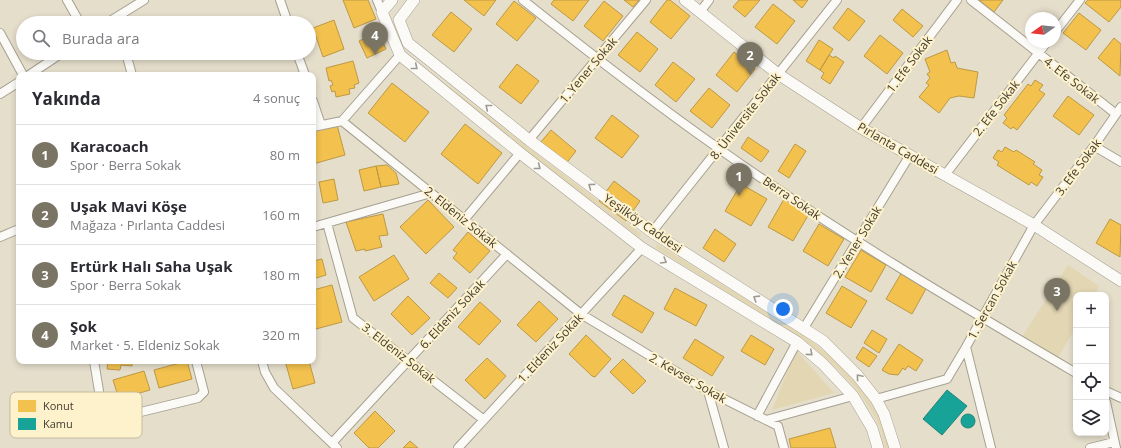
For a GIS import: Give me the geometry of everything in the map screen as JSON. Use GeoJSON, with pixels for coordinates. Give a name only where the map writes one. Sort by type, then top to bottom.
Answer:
{"type":"FeatureCollection","features":[{"type":"Feature","properties":{"kind":"street"},"geometry":{"type":"LineString","coordinates":[[67,0],[76,16]]}},
{"type":"Feature","properties":{"kind":"street"},"geometry":{"type":"LineString","coordinates":[[122,16],[144,0]]}},
{"type":"Feature","properties":{"kind":"street"},"geometry":{"type":"LineString","coordinates":[[280,0],[286,16]]}},
{"type":"Feature","properties":{"kind":"street"},"geometry":{"type":"LineString","coordinates":[[377,0],[382,12],[398,20],[414,0]]}},
{"type":"Feature","properties":{"kind":"street"},"geometry":{"type":"LineString","coordinates":[[382,12],[392,0]]}},
{"type":"Feature","properties":{"kind":"street","name":"Berra Sokak"},"geometry":{"type":"LineString","coordinates":[[523,0],[597,59],[719,149],[857,241],[1073,371]]}},
{"type":"Feature","properties":{"kind":"street","name":"1. Yener Sokak"},"geometry":{"type":"LineString","coordinates":[[529,140],[646,0]]}},
{"type":"Feature","properties":{"kind":"street","name":"Pırlanta Caddesi"},"geometry":{"type":"LineString","coordinates":[[685,0],[778,74],[861,128],[1034,225],[1121,281]]}},
{"type":"Feature","properties":{"kind":"street"},"geometry":{"type":"LineString","coordinates":[[700,12],[709,0]]}},
{"type":"Feature","properties":{"kind":"street","name":"8. Üniversite Sokak"},"geometry":{"type":"LineString","coordinates":[[652,232],[837,0]]}},
{"type":"Feature","properties":{"kind":"street","name":"1. Efe Sokak"},"geometry":{"type":"LineString","coordinates":[[861,128],[957,0]]}},
{"type":"Feature","properties":{"kind":"street","name":"4. Efe Sokak"},"geometry":{"type":"LineString","coordinates":[[971,0],[1116,114]]}},
{"type":"Feature","properties":{"kind":"street"},"geometry":{"type":"LineString","coordinates":[[1061,24],[1080,0]]}},
{"type":"Feature","properties":{"kind":"street","name":"Yeşilköy Caddesi"},"geometry":{"type":"LineString","coordinates":[[382,12],[400,55],[520,153],[642,248],[797,342],[823,364],[853,396],[872,428],[878,448]]}},
{"type":"Feature","properties":{"kind":"street","name":"Yeşilköy Caddesi"},"geometry":{"type":"LineString","coordinates":[[398,20],[408,43],[529,140],[652,232],[804,328],[829,346],[853,370],[876,399],[884,414],[895,448]]}},
{"type":"Feature","properties":{"kind":"street"},"geometry":{"type":"LineString","coordinates":[[0,33],[21,72]]}},
{"type":"Feature","properties":{"kind":"street"},"geometry":{"type":"LineString","coordinates":[[317,126],[342,121],[400,55],[408,43]]}},
{"type":"Feature","properties":{"kind":"street","name":"2. Efe Sokak"},"geometry":{"type":"LineString","coordinates":[[944,175],[1042,48]]}},
{"type":"Feature","properties":{"kind":"street"},"geometry":{"type":"LineString","coordinates":[[34,72],[52,60]]}},
{"type":"Feature","properties":{"kind":"street"},"geometry":{"type":"LineString","coordinates":[[128,60],[131,72]]}},
{"type":"Feature","properties":{"kind":"street"},"geometry":{"type":"LineString","coordinates":[[300,60],[304,72]]}},
{"type":"Feature","properties":{"kind":"street"},"geometry":{"type":"LineString","coordinates":[[0,94],[16,84]]}},
{"type":"Feature","properties":{"kind":"street","name":"3. Efe Sokak"},"geometry":{"type":"LineString","coordinates":[[1034,225],[1094,146],[1121,107]]}},
{"type":"Feature","properties":{"kind":"street","name":"2. Eldeniz Sokak"},"geometry":{"type":"LineString","coordinates":[[342,121],[581,314]]}},
{"type":"Feature","properties":{"kind":"street"},"geometry":{"type":"LineString","coordinates":[[1094,146],[1121,162]]}},
{"type":"Feature","properties":{"kind":"street"},"geometry":{"type":"LineString","coordinates":[[464,220],[520,153]]}},
{"type":"Feature","properties":{"kind":"street","name":"2. Yener Sokak"},"geometry":{"type":"LineString","coordinates":[[804,328],[910,155]]}},
{"type":"Feature","properties":{"kind":"street"},"geometry":{"type":"LineString","coordinates":[[316,226],[431,193]]}},
{"type":"Feature","properties":{"kind":"street","name":"3. Eldeniz Sokak"},"geometry":{"type":"LineString","coordinates":[[327,223],[353,318],[484,420]]}},
{"type":"Feature","properties":{"kind":"street","name":"1. Sercan Sokak"},"geometry":{"type":"LineString","coordinates":[[991,448],[966,347],[1034,225]]}},
{"type":"Feature","properties":{"kind":"street"},"geometry":{"type":"LineString","coordinates":[[0,237],[16,230]]}},
{"type":"Feature","properties":{"kind":"street"},"geometry":{"type":"LineString","coordinates":[[642,248],[652,232]]}},
{"type":"Feature","properties":{"kind":"street","name":"1. Eldeniz Sokak"},"geometry":{"type":"LineString","coordinates":[[458,448],[642,248]]}},
{"type":"Feature","properties":{"kind":"street","name":"6. Eldeniz Sokak"},"geometry":{"type":"LineString","coordinates":[[335,446],[409,361],[507,254]]}},
{"type":"Feature","properties":{"kind":"street","name":"2. Kevser Sokak"},"geometry":{"type":"LineString","coordinates":[[581,314],[708,391],[778,426],[784,448]]}},
{"type":"Feature","properties":{"kind":"street"},"geometry":{"type":"LineString","coordinates":[[757,416],[797,342]]}},
{"type":"Feature","properties":{"kind":"street"},"geometry":{"type":"LineString","coordinates":[[876,399],[947,379],[966,347]]}},
{"type":"Feature","properties":{"kind":"street"},"geometry":{"type":"LineString","coordinates":[[94,364],[99,392]]}},
{"type":"Feature","properties":{"kind":"street"},"geometry":{"type":"LineString","coordinates":[[142,412],[198,398],[204,392],[197,364]]}},
{"type":"Feature","properties":{"kind":"street"},"geometry":{"type":"LineString","coordinates":[[263,364],[274,388],[335,446]]}},
{"type":"Feature","properties":{"kind":"street"},"geometry":{"type":"LineString","coordinates":[[708,391],[724,448]]}},
{"type":"Feature","properties":{"kind":"street"},"geometry":{"type":"LineString","coordinates":[[1109,392],[1121,398]]}},
{"type":"Feature","properties":{"kind":"street"},"geometry":{"type":"LineString","coordinates":[[766,420],[853,396]]}},
{"type":"Feature","properties":{"kind":"street"},"geometry":{"type":"LineString","coordinates":[[1090,448],[1115,445],[1109,416]]}},
{"type":"Feature","properties":{"kind":"shaded area"},"geometry":{"type":"Polygon","coordinates":[[[420,64],[641,234],[639,237],[418,67],[420,64]]]}},
{"type":"Feature","properties":{"kind":"shaded area"},"geometry":{"type":"Polygon","coordinates":[[[657,244],[806,337],[826,353],[846,372],[871,402],[881,421],[890,448],[885,448],[878,424],[863,397],[824,356],[802,339],[656,248],[657,244]]]}},
{"type":"Feature","properties":{"kind":"shaded area"},"geometry":{"type":"Polygon","coordinates":[[[1068,265],[1099,286],[1096,292],[1073,292],[1073,332],[1057,359],[1022,337],[1068,265]]]}},
{"type":"Feature","properties":{"kind":"shaded area"},"geometry":{"type":"Polygon","coordinates":[[[796,350],[834,393],[772,410],[796,350]]]}},
{"type":"Feature","properties":{"kind":"building: Konut"},"geometry":{"type":"Polygon","coordinates":[[[343,0],[368,0],[376,19],[354,28],[343,0]]]}},
{"type":"Feature","properties":{"kind":"building: Konut"},"geometry":{"type":"Polygon","coordinates":[[[464,0],[496,0],[484,16],[464,0]]]}},
{"type":"Feature","properties":{"kind":"building: Konut"},"geometry":{"type":"Polygon","coordinates":[[[554,0],[589,0],[573,21],[551,4],[554,0]]]}},
{"type":"Feature","properties":{"kind":"building: Konut"},"geometry":{"type":"Polygon","coordinates":[[[624,0],[639,0],[633,7],[624,0]]]}},
{"type":"Feature","properties":{"kind":"building: Konut"},"geometry":{"type":"Polygon","coordinates":[[[667,0],[670,0],[690,16],[671,39],[650,22],[667,0]]]}},
{"type":"Feature","properties":{"kind":"building: Konut"},"geometry":{"type":"Polygon","coordinates":[[[739,0],[760,0],[745,17],[733,7],[739,0]]]}},
{"type":"Feature","properties":{"kind":"building: Konut"},"geometry":{"type":"Polygon","coordinates":[[[793,0],[808,0],[802,8],[793,0]]]}},
{"type":"Feature","properties":{"kind":"building: Konut"},"geometry":{"type":"Polygon","coordinates":[[[979,0],[1003,0],[994,12],[979,0]]]}},
{"type":"Feature","properties":{"kind":"building: Konut"},"geometry":{"type":"Polygon","coordinates":[[[1088,0],[1119,0],[1121,1],[1121,7],[1109,22],[1085,3],[1088,0]]]}},
{"type":"Feature","properties":{"kind":"building: Konut"},"geometry":{"type":"Polygon","coordinates":[[[514,1],[536,18],[517,41],[496,24],[514,1]]]}},
{"type":"Feature","properties":{"kind":"building: Konut"},"geometry":{"type":"Polygon","coordinates":[[[604,1],[623,16],[603,41],[584,26],[604,1]]]}},
{"type":"Feature","properties":{"kind":"building: Konut"},"geometry":{"type":"Polygon","coordinates":[[[773,4],[795,21],[777,44],[755,27],[773,4]]]}},
{"type":"Feature","properties":{"kind":"building: Konut"},"geometry":{"type":"Polygon","coordinates":[[[848,8],[865,21],[849,41],[833,28],[848,8]]]}},
{"type":"Feature","properties":{"kind":"building: Konut"},"geometry":{"type":"Polygon","coordinates":[[[902,9],[923,26],[913,37],[893,20],[902,9]]]}},
{"type":"Feature","properties":{"kind":"building: Konut"},"geometry":{"type":"Polygon","coordinates":[[[451,12],[472,29],[454,52],[432,35],[451,12]]]}},
{"type":"Feature","properties":{"kind":"building: Konut"},"geometry":{"type":"Polygon","coordinates":[[[1079,13],[1101,30],[1086,50],[1063,33],[1079,13]]]}},
{"type":"Feature","properties":{"kind":"building: Konut"},"geometry":{"type":"Polygon","coordinates":[[[334,20],[344,49],[323,57],[316,37],[316,27],[334,20]]]}},
{"type":"Feature","properties":{"kind":"building: Konut"},"geometry":{"type":"Polygon","coordinates":[[[378,32],[386,49],[367,58],[359,41],[378,32]]]}},
{"type":"Feature","properties":{"kind":"building: Konut"},"geometry":{"type":"Polygon","coordinates":[[[637,32],[658,49],[640,72],[618,55],[637,32]]]}},
{"type":"Feature","properties":{"kind":"building: Konut"},"geometry":{"type":"Polygon","coordinates":[[[880,35],[903,53],[887,74],[864,56],[880,35]]]}},
{"type":"Feature","properties":{"kind":"building: Konut"},"geometry":{"type":"Polygon","coordinates":[[[1114,38],[1121,44],[1120,76],[1098,58],[1114,38]]]}},
{"type":"Feature","properties":{"kind":"building: Konut"},"geometry":{"type":"Polygon","coordinates":[[[819,40],[833,49],[820,70],[806,61],[819,40]]]}},
{"type":"Feature","properties":{"kind":"building: Konut"},"geometry":{"type":"Polygon","coordinates":[[[947,50],[951,63],[955,62],[957,68],[978,72],[974,98],[959,96],[950,98],[939,113],[919,97],[929,85],[926,83],[930,78],[927,74],[930,72],[925,59],[947,50]]]}},
{"type":"Feature","properties":{"kind":"building: Konut"},"geometry":{"type":"Polygon","coordinates":[[[734,52],[755,69],[737,92],[716,75],[734,52]]]}},
{"type":"Feature","properties":{"kind":"building: Konut"},"geometry":{"type":"Polygon","coordinates":[[[829,55],[834,58],[835,56],[844,62],[830,84],[821,78],[824,73],[820,70],[829,55]]]}},
{"type":"Feature","properties":{"kind":"building: Konut"},"geometry":{"type":"Polygon","coordinates":[[[353,61],[359,83],[354,85],[355,88],[349,89],[350,94],[336,97],[335,91],[332,92],[330,86],[333,85],[331,80],[329,81],[326,68],[353,61]]]}},
{"type":"Feature","properties":{"kind":"building: Konut"},"geometry":{"type":"Polygon","coordinates":[[[673,62],[695,79],[676,102],[655,85],[673,62]]]}},
{"type":"Feature","properties":{"kind":"building: Konut"},"geometry":{"type":"Polygon","coordinates":[[[517,64],[539,81],[521,104],[499,87],[517,64]]]}},
{"type":"Feature","properties":{"kind":"building: Konut"},"geometry":{"type":"Polygon","coordinates":[[[1035,80],[1043,85],[1039,90],[1045,94],[1017,130],[1013,127],[1011,129],[1003,123],[1007,118],[1004,115],[1028,84],[1031,86],[1035,80]]]}},
{"type":"Feature","properties":{"kind":"building: Konut"},"geometry":{"type":"Polygon","coordinates":[[[392,83],[429,112],[405,142],[368,113],[392,83]]]}},
{"type":"Feature","properties":{"kind":"building: Konut"},"geometry":{"type":"Polygon","coordinates":[[[709,88],[730,105],[712,128],[690,111],[709,88]]]}},
{"type":"Feature","properties":{"kind":"building: Konut"},"geometry":{"type":"Polygon","coordinates":[[[1068,96],[1094,115],[1079,135],[1053,116],[1068,96]]]}},
{"type":"Feature","properties":{"kind":"building: Konut"},"geometry":{"type":"Polygon","coordinates":[[[612,115],[639,136],[622,158],[595,138],[612,115]]]}},
{"type":"Feature","properties":{"kind":"building: Konut"},"geometry":{"type":"Polygon","coordinates":[[[465,124],[502,153],[478,184],[441,154],[465,124]]]}},
{"type":"Feature","properties":{"kind":"building: Konut"},"geometry":{"type":"Polygon","coordinates":[[[337,125],[345,155],[316,163],[316,130],[337,125]]]}},
{"type":"Feature","properties":{"kind":"building: Konut"},"geometry":{"type":"Polygon","coordinates":[[[551,130],[576,151],[561,170],[535,149],[551,130]]]}},
{"type":"Feature","properties":{"kind":"building: Konut"},"geometry":{"type":"Polygon","coordinates":[[[748,137],[769,151],[761,162],[741,148],[748,137]]]}},
{"type":"Feature","properties":{"kind":"building: Konut"},"geometry":{"type":"Polygon","coordinates":[[[795,144],[806,151],[789,178],[778,171],[795,144]]]}},
{"type":"Feature","properties":{"kind":"building: Konut"},"geometry":{"type":"Polygon","coordinates":[[[1005,147],[1014,152],[1016,150],[1035,162],[1033,164],[1042,170],[1039,175],[1043,177],[1037,186],[1031,182],[1029,185],[997,165],[999,162],[993,158],[998,150],[1002,152],[1005,147]]]}},
{"type":"Feature","properties":{"kind":"building: Konut"},"geometry":{"type":"Polygon","coordinates":[[[387,165],[396,173],[399,184],[381,187],[376,166],[387,165]]]}},
{"type":"Feature","properties":{"kind":"building: Konut"},"geometry":{"type":"Polygon","coordinates":[[[376,166],[381,187],[364,191],[359,170],[376,166]]]}},
{"type":"Feature","properties":{"kind":"building: Konut"},"geometry":{"type":"Polygon","coordinates":[[[334,179],[338,200],[323,203],[319,182],[334,179]]]}},
{"type":"Feature","properties":{"kind":"building: Konut"},"geometry":{"type":"Polygon","coordinates":[[[614,181],[640,201],[626,221],[599,201],[614,181]]]}},
{"type":"Feature","properties":{"kind":"building: Konut"},"geometry":{"type":"Polygon","coordinates":[[[741,184],[767,199],[751,226],[725,211],[741,184]]]}},
{"type":"Feature","properties":{"kind":"building: Konut"},"geometry":{"type":"Polygon","coordinates":[[[784,199],[809,214],[793,241],[768,227],[784,199]]]}},
{"type":"Feature","properties":{"kind":"building: Konut"},"geometry":{"type":"Polygon","coordinates":[[[428,200],[454,227],[426,254],[400,227],[428,200]]]}},
{"type":"Feature","properties":{"kind":"building: Konut"},"geometry":{"type":"Polygon","coordinates":[[[383,214],[388,235],[379,236],[382,247],[365,251],[365,249],[356,251],[346,222],[383,214]]]}},
{"type":"Feature","properties":{"kind":"building: Konut"},"geometry":{"type":"Polygon","coordinates":[[[1110,219],[1121,225],[1120,257],[1096,243],[1110,219]]]}},
{"type":"Feature","properties":{"kind":"building: Konut"},"geometry":{"type":"Polygon","coordinates":[[[819,224],[844,239],[828,266],[803,251],[819,224]]]}},
{"type":"Feature","properties":{"kind":"building: Konut"},"geometry":{"type":"Polygon","coordinates":[[[715,229],[736,244],[724,262],[703,248],[715,229]]]}},
{"type":"Feature","properties":{"kind":"building: Konut"},"geometry":{"type":"Polygon","coordinates":[[[468,232],[490,251],[470,273],[453,258],[457,253],[453,250],[468,232]]]}},
{"type":"Feature","properties":{"kind":"building: Konut"},"geometry":{"type":"Polygon","coordinates":[[[861,250],[886,265],[871,292],[845,277],[861,250]]]}},
{"type":"Feature","properties":{"kind":"building: Konut"},"geometry":{"type":"Polygon","coordinates":[[[394,255],[409,279],[374,301],[359,277],[394,255]]]}},
{"type":"Feature","properties":{"kind":"building: Konut"},"geometry":{"type":"Polygon","coordinates":[[[322,259],[326,275],[316,278],[316,260],[322,259]]]}},
{"type":"Feature","properties":{"kind":"building: Konut"},"geometry":{"type":"Polygon","coordinates":[[[902,272],[927,287],[912,314],[886,299],[902,272]]]}},
{"type":"Feature","properties":{"kind":"building: Konut"},"geometry":{"type":"Polygon","coordinates":[[[439,273],[457,288],[448,298],[430,283],[439,273]]]}},
{"type":"Feature","properties":{"kind":"building: Konut"},"geometry":{"type":"Polygon","coordinates":[[[332,285],[342,322],[316,329],[316,289],[332,285]]]}},
{"type":"Feature","properties":{"kind":"building: Konut"},"geometry":{"type":"Polygon","coordinates":[[[842,286],[867,301],[851,328],[826,313],[842,286]]]}},
{"type":"Feature","properties":{"kind":"building: Konut"},"geometry":{"type":"Polygon","coordinates":[[[675,288],[707,305],[696,326],[664,309],[675,288]]]}},
{"type":"Feature","properties":{"kind":"building: Konut"},"geometry":{"type":"Polygon","coordinates":[[[624,295],[654,313],[642,333],[612,315],[624,295]]]}},
{"type":"Feature","properties":{"kind":"building: Konut"},"geometry":{"type":"Polygon","coordinates":[[[408,296],[430,318],[412,335],[391,314],[408,296]]]}},
{"type":"Feature","properties":{"kind":"building: Konut"},"geometry":{"type":"Polygon","coordinates":[[[539,301],[558,319],[536,342],[517,325],[539,301]]]}},
{"type":"Feature","properties":{"kind":"building: Konut"},"geometry":{"type":"Polygon","coordinates":[[[480,302],[501,321],[479,345],[458,327],[480,302]]]}},
{"type":"Feature","properties":{"kind":"building: Konut"},"geometry":{"type":"Polygon","coordinates":[[[872,330],[887,339],[879,353],[864,343],[872,330]]]}},
{"type":"Feature","properties":{"kind":"building: Konut"},"geometry":{"type":"Polygon","coordinates":[[[586,335],[611,359],[595,377],[592,376],[569,354],[586,335]]]}},
{"type":"Feature","properties":{"kind":"building: Konut"},"geometry":{"type":"Polygon","coordinates":[[[751,335],[774,349],[765,365],[741,351],[751,335]]]}},
{"type":"Feature","properties":{"kind":"building: Konut"},"geometry":{"type":"Polygon","coordinates":[[[695,339],[724,357],[712,376],[683,358],[695,339]]]}},
{"type":"Feature","properties":{"kind":"building: Konut"},"geometry":{"type":"Polygon","coordinates":[[[899,344],[923,360],[916,371],[908,366],[905,370],[903,368],[898,375],[889,374],[882,370],[899,344]]]}},
{"type":"Feature","properties":{"kind":"building: Konut"},"geometry":{"type":"Polygon","coordinates":[[[863,347],[877,356],[869,367],[856,358],[863,347]]]}},
{"type":"Feature","properties":{"kind":"building: Konut"},"geometry":{"type":"Polygon","coordinates":[[[487,358],[506,376],[485,399],[465,380],[487,358]]]}},
{"type":"Feature","properties":{"kind":"building: Konut"},"geometry":{"type":"Polygon","coordinates":[[[623,359],[646,381],[633,394],[610,372],[623,359]]]}},
{"type":"Feature","properties":{"kind":"building: Konut"},"geometry":{"type":"Polygon","coordinates":[[[108,364],[132,364],[132,366],[121,365],[120,370],[107,369],[108,364]]]}},
{"type":"Feature","properties":{"kind":"building: Konut"},"geometry":{"type":"Polygon","coordinates":[[[176,364],[188,364],[192,379],[159,388],[154,370],[176,364]]]}},
{"type":"Feature","properties":{"kind":"building: Konut"},"geometry":{"type":"Polygon","coordinates":[[[286,364],[310,364],[315,383],[293,389],[286,364]]]}},
{"type":"Feature","properties":{"kind":"building: Konut"},"geometry":{"type":"Polygon","coordinates":[[[144,371],[150,390],[142,392],[117,392],[113,380],[144,371]]]}},
{"type":"Feature","properties":{"kind":"building: Konut"},"geometry":{"type":"Polygon","coordinates":[[[375,411],[395,431],[378,448],[369,448],[354,433],[375,411]]]}},
{"type":"Feature","properties":{"kind":"building: Konut"},"geometry":{"type":"Polygon","coordinates":[[[830,428],[836,448],[791,448],[789,439],[830,428]]]}},
{"type":"Feature","properties":{"kind":"building: Konut"},"geometry":{"type":"Polygon","coordinates":[[[410,441],[418,448],[403,448],[410,441]]]}},
{"type":"Feature","properties":{"kind":"building: Kamu"},"geometry":{"type":"Polygon","coordinates":[[[947,390],[967,406],[942,435],[923,419],[947,390]]]}},
{"type":"Feature","properties":{"kind":"building: Kamu"},"geometry":{"type":"Polygon","coordinates":[[[968,414],[973,416],[975,421],[973,426],[968,428],[963,426],[961,421],[963,416],[968,414]]]}},
{"type":"Feature","properties":{"kind":"place","name":"Şok"},"geometry":{"type":"Point","coordinates":[375,55]}},
{"type":"Feature","properties":{"kind":"place","name":"Uşak Mavi Köşe"},"geometry":{"type":"Point","coordinates":[750,75]}},
{"type":"Feature","properties":{"kind":"place","name":"Karacoach"},"geometry":{"type":"Point","coordinates":[739,196]}},
{"type":"Feature","properties":{"kind":"place","name":"Ertürk Halı Saha Uşak"},"geometry":{"type":"Point","coordinates":[1057,311]}}]}
